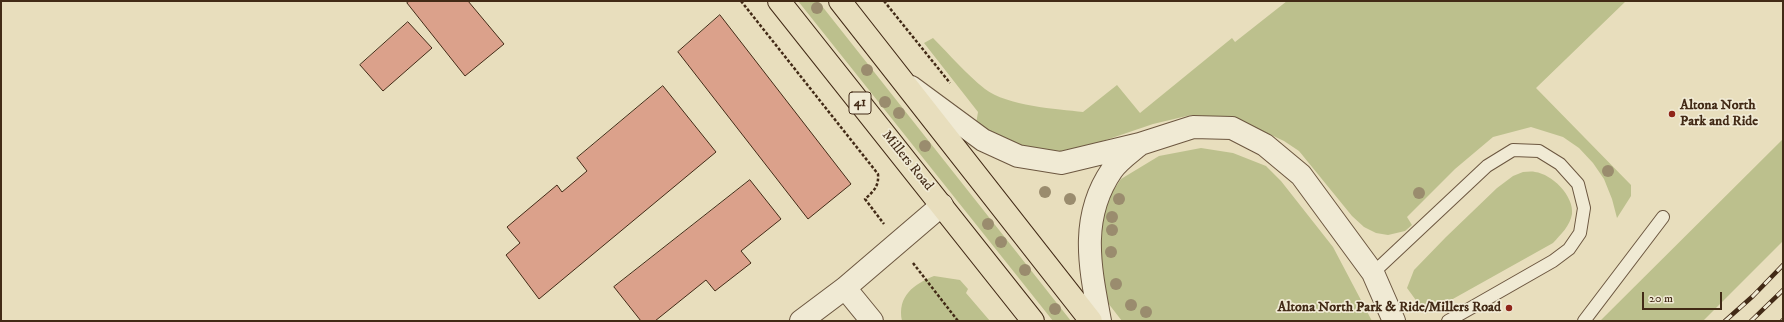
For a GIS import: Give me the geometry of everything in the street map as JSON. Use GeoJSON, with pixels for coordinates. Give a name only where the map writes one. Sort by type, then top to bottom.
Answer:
{"type":"FeatureCollection","features":[{"type":"Feature","properties":{"kind":"main road","name":"Millers Road"},"geometry":{"type":"LineString","coordinates":[[779,1],[1033,321]]}},
{"type":"Feature","properties":{"kind":"main road"},"geometry":{"type":"LineString","coordinates":[[840,1],[906,83],[1091,321]]}},
{"type":"Feature","properties":{"kind":"street"},"geometry":{"type":"LineString","coordinates":[[906,83],[982,140],[1018,156],[1061,163],[1140,144],[1192,127],[1232,128],[1264,145],[1301,174],[1373,273],[1394,321]]}},
{"type":"Feature","properties":{"kind":"street"},"geometry":{"type":"LineString","coordinates":[[1100,321],[1091,272],[1089,238],[1096,199],[1113,169],[1140,144]]}},
{"type":"Feature","properties":{"kind":"street"},"geometry":{"type":"LineString","coordinates":[[801,321],[845,288],[942,205]]}},
{"type":"Feature","properties":{"kind":"street"},"geometry":{"type":"LineString","coordinates":[[845,288],[872,321]]}},
{"type":"Feature","properties":{"kind":"lane"},"geometry":{"type":"LineString","coordinates":[[1373,273],[1487,166],[1513,150],[1539,151],[1560,164],[1578,184],[1584,208],[1580,233],[1569,249],[1553,261],[1448,321]]}},
{"type":"Feature","properties":{"kind":"lane"},"geometry":{"type":"LineString","coordinates":[[1584,321],[1663,217]]}},
{"type":"Feature","properties":{"kind":"path"},"geometry":{"type":"LineString","coordinates":[[742,1],[878,174],[879,182],[874,191],[865,198],[958,321]]}},
{"type":"Feature","properties":{"kind":"path"},"geometry":{"type":"LineString","coordinates":[[884,1],[954,87]]}},
{"type":"Feature","properties":{"kind":"green space"},"geometry":{"type":"Polygon","coordinates":[[[798,1],[818,1],[1071,321],[1053,321],[798,1]]]}},
{"type":"Feature","properties":{"kind":"green space"},"geometry":{"type":"Polygon","coordinates":[[[1287,1],[1626,1],[1536,88],[1631,185],[1631,196],[1617,218],[1612,199],[1604,179],[1593,163],[1579,148],[1563,137],[1531,127],[1493,137],[1455,169],[1407,217],[1412,225],[1405,231],[1388,235],[1376,233],[1364,227],[1352,216],[1299,151],[1284,141],[1235,118],[1191,115],[1153,124],[1100,142],[1061,151],[1021,148],[976,124],[978,112],[924,43],[933,38],[985,89],[994,95],[1006,99],[1032,106],[1083,112],[1117,85],[1140,113],[1232,38],[1235,42],[1287,1]]]}},
{"type":"Feature","properties":{"kind":"green space"},"geometry":{"type":"Polygon","coordinates":[[[1783,139],[1783,241],[1703,321],[1600,321],[1783,139]]]}},
{"type":"Feature","properties":{"kind":"green space"},"geometry":{"type":"Polygon","coordinates":[[[1201,148],[1233,153],[1266,166],[1281,181],[1333,247],[1372,321],[1122,321],[1108,303],[1097,251],[1102,207],[1121,179],[1159,156],[1201,148]]]}},
{"type":"Feature","properties":{"kind":"green space"},"geometry":{"type":"Polygon","coordinates":[[[1523,172],[1542,174],[1555,181],[1566,193],[1572,207],[1571,218],[1567,226],[1553,243],[1426,314],[1407,288],[1414,270],[1497,188],[1513,176],[1523,172]]]}},
{"type":"Feature","properties":{"kind":"green space"},"geometry":{"type":"Polygon","coordinates":[[[934,276],[960,280],[968,289],[966,293],[990,321],[902,321],[902,305],[909,292],[920,283],[934,276]]]}},
{"type":"Feature","properties":{"kind":"building"},"geometry":{"type":"Polygon","coordinates":[[[410,1],[468,1],[504,44],[465,76],[407,3],[410,1]]]}},
{"type":"Feature","properties":{"kind":"building"},"geometry":{"type":"Polygon","coordinates":[[[720,15],[851,184],[808,219],[678,52],[720,15]]]}},
{"type":"Feature","properties":{"kind":"building"},"geometry":{"type":"Polygon","coordinates":[[[408,22],[432,48],[383,91],[360,65],[408,22]]]}},
{"type":"Feature","properties":{"kind":"building"},"geometry":{"type":"Polygon","coordinates":[[[663,86],[716,152],[539,299],[506,255],[520,243],[507,227],[557,185],[562,192],[587,171],[577,158],[663,86]]]}},
{"type":"Feature","properties":{"kind":"building"},"geometry":{"type":"Polygon","coordinates":[[[750,180],[781,219],[741,251],[751,263],[715,291],[706,280],[655,321],[641,321],[614,287],[750,180]]]}},
{"type":"Feature","properties":{"kind":"railway"},"geometry":{"type":"LineString","coordinates":[[1725,321],[1753,296],[1783,265]]}},
{"type":"Feature","properties":{"kind":"railway"},"geometry":{"type":"LineString","coordinates":[[1751,321],[1783,290]]}},
{"type":"Feature","properties":{"kind":"place","name":"Altona North Park and Ride"},"geometry":{"type":"Point","coordinates":[1672,114]}},
{"type":"Feature","properties":{"kind":"place","name":"Altona North Park & Ride/Millers Road"},"geometry":{"type":"Point","coordinates":[1509,308]}}]}
